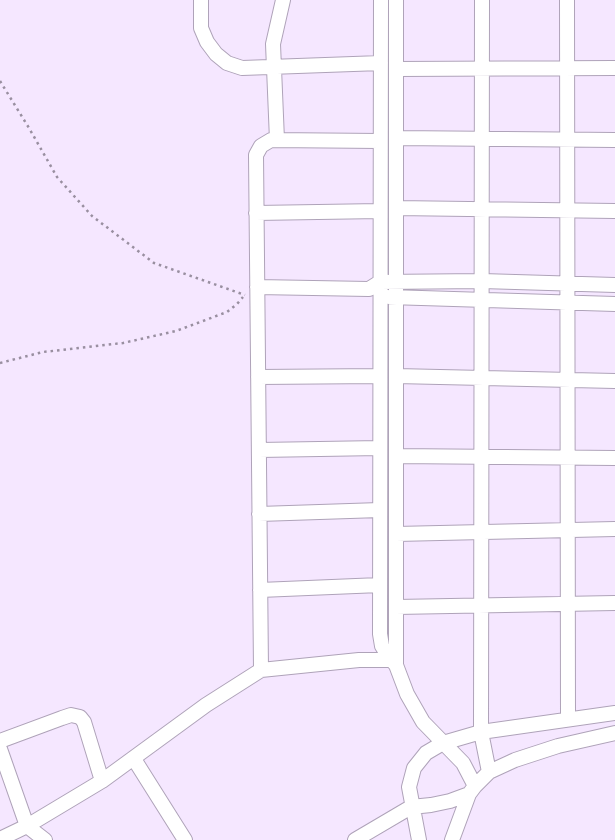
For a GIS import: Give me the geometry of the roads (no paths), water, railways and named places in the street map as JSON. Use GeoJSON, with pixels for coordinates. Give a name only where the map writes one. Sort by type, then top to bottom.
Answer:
{"type":"FeatureCollection","features":[{"type":"Feature","properties":{"kind":"street"},"geometry":{"type":"LineString","coordinates":[[201,0],[201,28],[206,42],[216,54],[228,63],[242,68],[381,63]]}},
{"type":"Feature","properties":{"kind":"street"},"geometry":{"type":"LineString","coordinates":[[277,140],[273,44],[283,0]]}},
{"type":"Feature","properties":{"kind":"street"},"geometry":{"type":"LineString","coordinates":[[381,0],[380,212],[376,289],[380,376],[380,634],[382,646],[394,661],[407,694],[423,722],[463,763],[472,790],[452,840]]}},
{"type":"Feature","properties":{"kind":"street"},"geometry":{"type":"LineString","coordinates":[[394,661],[396,607],[396,0]]}},
{"type":"Feature","properties":{"kind":"street"},"geometry":{"type":"LineString","coordinates":[[482,0],[482,732],[490,772]]}},
{"type":"Feature","properties":{"kind":"street"},"geometry":{"type":"LineString","coordinates":[[567,0],[568,718]]}},
{"type":"Feature","properties":{"kind":"street"},"geometry":{"type":"LineString","coordinates":[[396,69],[615,68]]}},
{"type":"Feature","properties":{"kind":"street"},"geometry":{"type":"LineString","coordinates":[[396,138],[615,140]]}},
{"type":"Feature","properties":{"kind":"street"},"geometry":{"type":"LineString","coordinates":[[261,670],[258,377],[253,294],[257,150],[266,142],[277,140],[380,141]]}},
{"type":"Feature","properties":{"kind":"street"},"geometry":{"type":"LineString","coordinates":[[396,208],[615,212]]}},
{"type":"Feature","properties":{"kind":"street"},"geometry":{"type":"LineString","coordinates":[[256,213],[380,212]]}},
{"type":"Feature","properties":{"kind":"street"},"geometry":{"type":"LineString","coordinates":[[253,294],[376,289],[396,281],[567,282],[615,285]]}},
{"type":"Feature","properties":{"kind":"street"},"geometry":{"type":"LineString","coordinates":[[376,289],[396,298],[615,304]]}},
{"type":"Feature","properties":{"kind":"street"},"geometry":{"type":"LineString","coordinates":[[258,377],[380,376]]}},
{"type":"Feature","properties":{"kind":"street"},"geometry":{"type":"LineString","coordinates":[[396,376],[615,381]]}},
{"type":"Feature","properties":{"kind":"street"},"geometry":{"type":"LineString","coordinates":[[259,450],[380,448]]}},
{"type":"Feature","properties":{"kind":"street"},"geometry":{"type":"LineString","coordinates":[[396,456],[615,458]]}},
{"type":"Feature","properties":{"kind":"street"},"geometry":{"type":"LineString","coordinates":[[259,514],[380,510]]}},
{"type":"Feature","properties":{"kind":"street"},"geometry":{"type":"LineString","coordinates":[[396,534],[615,529]]}},
{"type":"Feature","properties":{"kind":"street"},"geometry":{"type":"LineString","coordinates":[[260,590],[380,585]]}},
{"type":"Feature","properties":{"kind":"street"},"geometry":{"type":"LineString","coordinates":[[396,607],[615,603]]}},
{"type":"Feature","properties":{"kind":"street"},"geometry":{"type":"LineString","coordinates":[[0,839],[27,826],[102,781],[206,705],[261,670],[359,660],[394,661]]}},
{"type":"Feature","properties":{"kind":"street"},"geometry":{"type":"LineString","coordinates":[[419,840],[411,806],[409,787],[414,768],[426,753],[443,743],[482,732],[568,718],[615,713]]}},
{"type":"Feature","properties":{"kind":"street"},"geometry":{"type":"LineString","coordinates":[[0,741],[71,715],[80,718],[84,722],[102,781]]}},
{"type":"Feature","properties":{"kind":"street"},"geometry":{"type":"LineString","coordinates":[[355,840],[411,806],[440,803],[472,790],[490,772],[515,760],[549,749],[615,733]]}},
{"type":"Feature","properties":{"kind":"street"},"geometry":{"type":"LineString","coordinates":[[0,749],[27,826],[46,840]]}},
{"type":"Feature","properties":{"kind":"street"},"geometry":{"type":"LineString","coordinates":[[134,759],[185,840]]}}]}
